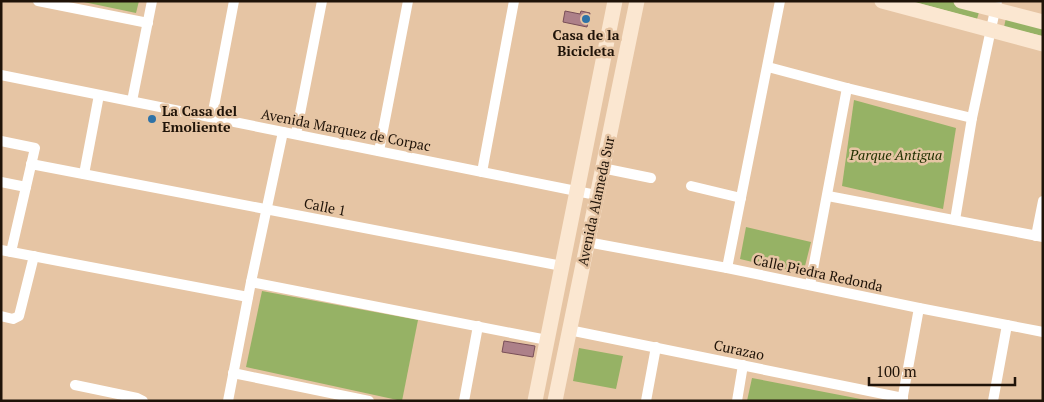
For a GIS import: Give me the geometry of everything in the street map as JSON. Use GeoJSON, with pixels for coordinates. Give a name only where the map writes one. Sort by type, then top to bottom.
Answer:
{"type":"FeatureCollection","features":[{"type":"Feature","properties":{"kind":"main road","name":"Avenida Alameda Sur"},"geometry":{"type":"LineString","coordinates":[[535,401],[615,1]]}},
{"type":"Feature","properties":{"kind":"main road","name":"Avenida Alameda Sur"},"geometry":{"type":"LineString","coordinates":[[555,401],[637,1]]}},
{"type":"Feature","properties":{"kind":"main road"},"geometry":{"type":"LineString","coordinates":[[882,1],[1043,44]]}},
{"type":"Feature","properties":{"kind":"main road"},"geometry":{"type":"LineString","coordinates":[[961,1],[996,6],[1043,22]]}},
{"type":"Feature","properties":{"kind":"street"},"geometry":{"type":"LineString","coordinates":[[38,1],[148,23]]}},
{"type":"Feature","properties":{"kind":"street"},"geometry":{"type":"LineString","coordinates":[[132,101],[152,1]]}},
{"type":"Feature","properties":{"kind":"street"},"geometry":{"type":"LineString","coordinates":[[212,117],[234,1]]}},
{"type":"Feature","properties":{"kind":"street"},"geometry":{"type":"LineString","coordinates":[[296,134],[322,1]]}},
{"type":"Feature","properties":{"kind":"street"},"geometry":{"type":"LineString","coordinates":[[379,151],[408,1]]}},
{"type":"Feature","properties":{"kind":"street"},"geometry":{"type":"LineString","coordinates":[[482,172],[514,1]]}},
{"type":"Feature","properties":{"kind":"street"},"geometry":{"type":"LineString","coordinates":[[727,268],[780,1]]}},
{"type":"Feature","properties":{"kind":"street"},"geometry":{"type":"LineString","coordinates":[[955,220],[972,118],[996,6]]}},
{"type":"Feature","properties":{"kind":"street"},"geometry":{"type":"LineString","coordinates":[[768,67],[972,118]]}},
{"type":"Feature","properties":{"kind":"street","name":"Avenida Marquez de Corpac"},"geometry":{"type":"LineString","coordinates":[[1,75],[596,195]]}},
{"type":"Feature","properties":{"kind":"street"},"geometry":{"type":"LineString","coordinates":[[810,284],[847,88]]}},
{"type":"Feature","properties":{"kind":"street"},"geometry":{"type":"LineString","coordinates":[[84,174],[99,95]]}},
{"type":"Feature","properties":{"kind":"street"},"geometry":{"type":"LineString","coordinates":[[228,401],[283,132]]}},
{"type":"Feature","properties":{"kind":"street"},"geometry":{"type":"LineString","coordinates":[[1,141],[35,148],[26,187],[6,251],[248,297]]}},
{"type":"Feature","properties":{"kind":"street","name":"Calle 1"},"geometry":{"type":"LineString","coordinates":[[31,164],[562,266]]}},
{"type":"Feature","properties":{"kind":"street"},"geometry":{"type":"LineString","coordinates":[[602,168],[651,178]]}},
{"type":"Feature","properties":{"kind":"street"},"geometry":{"type":"LineString","coordinates":[[1,182],[26,187]]}},
{"type":"Feature","properties":{"kind":"street"},"geometry":{"type":"LineString","coordinates":[[691,186],[741,198]]}},
{"type":"Feature","properties":{"kind":"street"},"geometry":{"type":"LineString","coordinates":[[828,196],[1040,236],[1043,201]]}},
{"type":"Feature","properties":{"kind":"street","name":"Calle Piedra Redonda"},"geometry":{"type":"LineString","coordinates":[[587,242],[810,284],[918,308],[1043,332]]}},
{"type":"Feature","properties":{"kind":"street"},"geometry":{"type":"LineString","coordinates":[[1,316],[14,319],[18,316],[34,256]]}},
{"type":"Feature","properties":{"kind":"street"},"geometry":{"type":"LineString","coordinates":[[251,282],[547,340]]}},
{"type":"Feature","properties":{"kind":"street"},"geometry":{"type":"LineString","coordinates":[[902,399],[918,308]]}},
{"type":"Feature","properties":{"kind":"street"},"geometry":{"type":"LineString","coordinates":[[993,401],[1007,325]]}},
{"type":"Feature","properties":{"kind":"street"},"geometry":{"type":"LineString","coordinates":[[464,401],[478,326]]}},
{"type":"Feature","properties":{"kind":"street","name":"Curazao"},"geometry":{"type":"LineString","coordinates":[[569,330],[902,399]]}},
{"type":"Feature","properties":{"kind":"street"},"geometry":{"type":"LineString","coordinates":[[646,401],[656,347]]}},
{"type":"Feature","properties":{"kind":"street"},"geometry":{"type":"LineString","coordinates":[[736,401],[743,365]]}},
{"type":"Feature","properties":{"kind":"street"},"geometry":{"type":"LineString","coordinates":[[233,373],[369,401]]}},
{"type":"Feature","properties":{"kind":"street"},"geometry":{"type":"LineString","coordinates":[[75,386],[136,398],[142,401]]}},
{"type":"Feature","properties":{"kind":"green space"},"geometry":{"type":"Polygon","coordinates":[[[79,1],[139,1],[136,13],[79,1]]]}},
{"type":"Feature","properties":{"kind":"green space"},"geometry":{"type":"Polygon","coordinates":[[[911,1],[949,1],[980,9],[977,19],[911,1]]]}},
{"type":"Feature","properties":{"kind":"green space"},"geometry":{"type":"Polygon","coordinates":[[[1006,18],[1043,27],[1043,36],[1004,27],[1006,18]]]}},
{"type":"Feature","properties":{"kind":"green space","name":"Parque Antigua"},"geometry":{"type":"Polygon","coordinates":[[[854,100],[956,128],[943,209],[842,186],[854,100]]]}},
{"type":"Feature","properties":{"kind":"green space"},"geometry":{"type":"Polygon","coordinates":[[[746,227],[811,242],[803,274],[740,259],[746,227]]]}},
{"type":"Feature","properties":{"kind":"green space"},"geometry":{"type":"Polygon","coordinates":[[[262,291],[418,320],[402,401],[246,367],[262,291]]]}},
{"type":"Feature","properties":{"kind":"green space"},"geometry":{"type":"Polygon","coordinates":[[[579,348],[623,356],[616,389],[573,381],[579,348]]]}},
{"type":"Feature","properties":{"kind":"green space"},"geometry":{"type":"Polygon","coordinates":[[[752,378],[871,401],[747,401],[752,378]]]}},
{"type":"Feature","properties":{"kind":"building"},"geometry":{"type":"Polygon","coordinates":[[[565,11],[580,14],[581,11],[590,13],[587,27],[563,22],[565,11]]]}},
{"type":"Feature","properties":{"kind":"building"},"geometry":{"type":"Polygon","coordinates":[[[504,341],[535,346],[533,357],[502,352],[504,341]]]}},
{"type":"Feature","properties":{"kind":"place","name":"Casa de la Bicicleta"},"geometry":{"type":"Point","coordinates":[586,19]}},
{"type":"Feature","properties":{"kind":"place","name":"La Casa del Emoliente"},"geometry":{"type":"Point","coordinates":[152,119]}}]}
